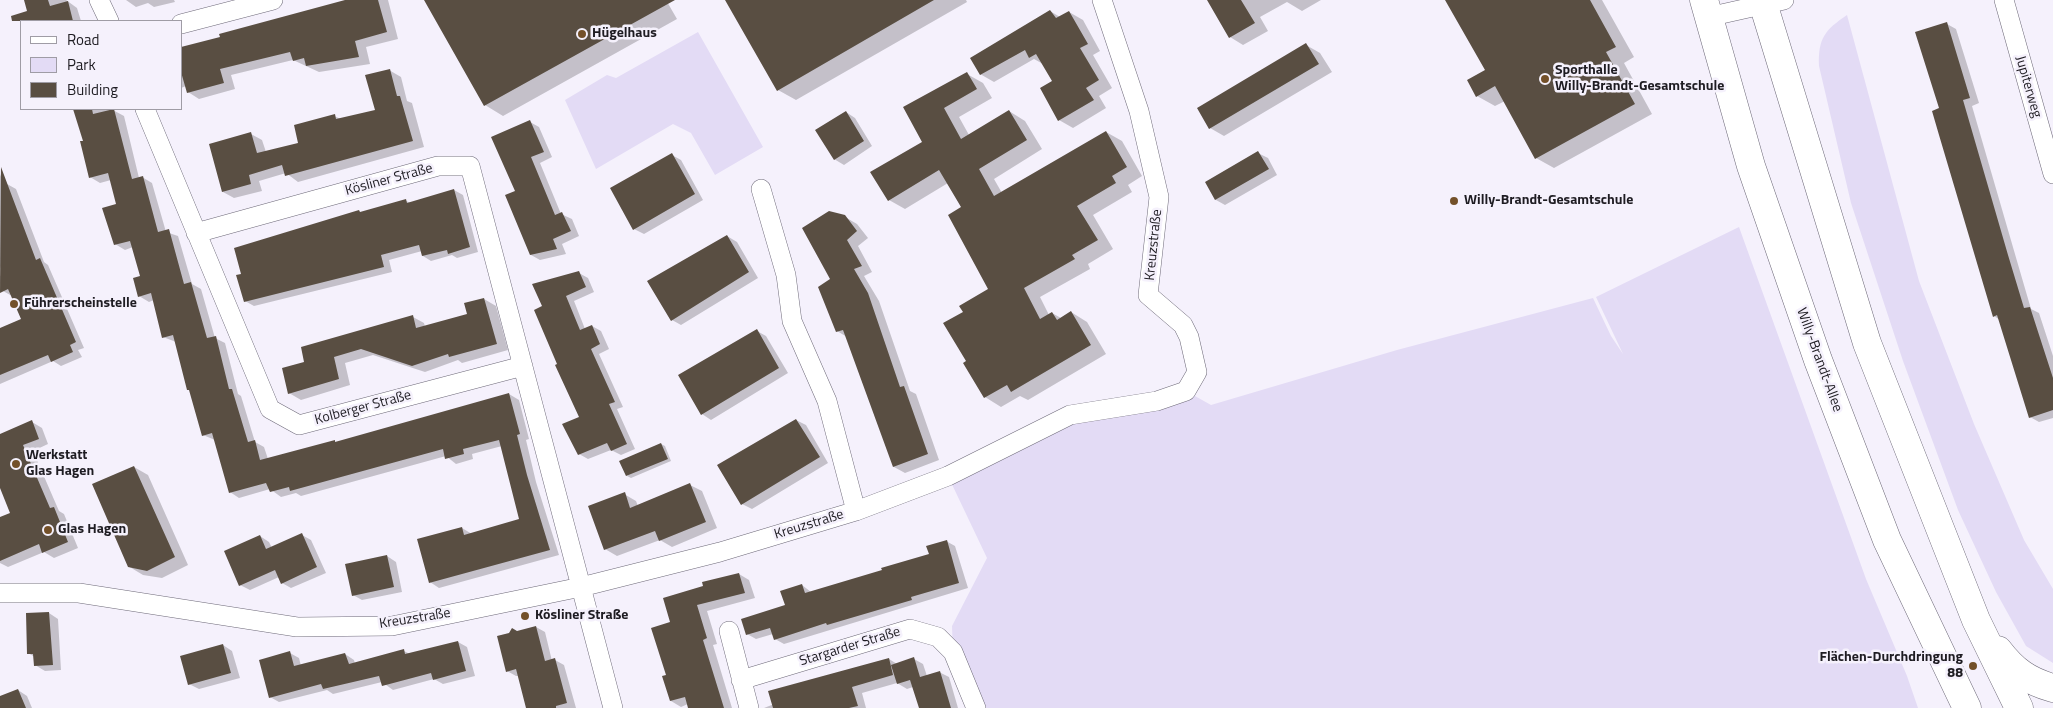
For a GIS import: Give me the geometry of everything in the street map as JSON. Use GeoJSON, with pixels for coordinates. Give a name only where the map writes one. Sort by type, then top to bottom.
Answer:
{"type":"FeatureCollection","features":[{"type":"Feature","properties":{"kind":"main road"},"geometry":{"type":"LineString","coordinates":[[1770,1],[1867,343],[1976,620],[2019,708]]}},
{"type":"Feature","properties":{"kind":"main road","name":"Willy-Brandt-Allee"},"geometry":{"type":"LineString","coordinates":[[1706,8],[1751,166],[1818,360],[1887,540],[1967,708]]}},
{"type":"Feature","properties":{"kind":"main road"},"geometry":{"type":"LineString","coordinates":[[1900,567],[1948,708]]}},
{"type":"Feature","properties":{"kind":"main road"},"geometry":{"type":"LineString","coordinates":[[1976,620],[2010,665],[2033,682],[2053,688]]}},
{"type":"Feature","properties":{"kind":"street"},"geometry":{"type":"LineString","coordinates":[[99,0],[109,20]]}},
{"type":"Feature","properties":{"kind":"street"},"geometry":{"type":"LineString","coordinates":[[182,24],[273,0]]}},
{"type":"Feature","properties":{"kind":"street","name":"Kreuzstraße"},"geometry":{"type":"LineString","coordinates":[[0,592],[78,593],[297,627],[382,626],[581,587],[720,552],[856,511],[948,476],[1070,415],[1157,401],[1186,391],[1196,372],[1189,337],[1183,325],[1148,295],[1159,197],[1138,111],[1102,0]]}},
{"type":"Feature","properties":{"kind":"street","name":"Jupiterweg"},"geometry":{"type":"LineString","coordinates":[[2004,0],[2053,174]]}},
{"type":"Feature","properties":{"kind":"street"},"geometry":{"type":"LineString","coordinates":[[1706,8],[1770,1]]}},
{"type":"Feature","properties":{"kind":"street","name":"Kolberger Straße"},"geometry":{"type":"LineString","coordinates":[[145,110],[270,410],[299,425],[523,366]]}},
{"type":"Feature","properties":{"kind":"street","name":"Kösliner Straße"},"geometry":{"type":"LineString","coordinates":[[196,234],[438,166],[470,166],[523,366]]}},
{"type":"Feature","properties":{"kind":"street"},"geometry":{"type":"LineString","coordinates":[[761,189],[786,275],[792,321],[827,401],[856,511]]}},
{"type":"Feature","properties":{"kind":"street"},"geometry":{"type":"LineString","coordinates":[[523,366],[613,708]]}},
{"type":"Feature","properties":{"kind":"street","name":"Stargarder Straße"},"geometry":{"type":"LineString","coordinates":[[741,680],[910,629],[938,637],[954,652],[976,708]]}},
{"type":"Feature","properties":{"kind":"street"},"geometry":{"type":"LineString","coordinates":[[729,631],[749,708]]}},
{"type":"Feature","properties":{"kind":"green space"},"geometry":{"type":"Polygon","coordinates":[[[1847,15],[1919,281],[1974,424],[2024,540],[2053,589],[2053,663],[2026,646],[1996,592],[1958,510],[1903,361],[1851,203],[1819,66],[1820,48],[1824,36],[1833,25],[1847,15]]]}},
{"type":"Feature","properties":{"kind":"green space"},"geometry":{"type":"Polygon","coordinates":[[[698,32],[763,147],[715,175],[691,133],[673,124],[596,169],[565,100],[607,75],[616,78],[698,32]]]}},
{"type":"Feature","properties":{"kind":"green space"},"geometry":{"type":"Polygon","coordinates":[[[1739,227],[1866,579],[1907,676],[1918,708],[976,708],[953,652],[952,626],[987,558],[948,476],[1070,415],[1186,391],[1211,405],[1397,350],[1593,298],[1611,336],[1623,354],[1596,297],[1739,227]]]}},
{"type":"Feature","properties":{"kind":"building"},"geometry":{"type":"Polygon","coordinates":[[[24,0],[48,0],[50,6],[68,1],[73,20],[12,21],[11,16],[27,11],[24,0]]]}},
{"type":"Feature","properties":{"kind":"building"},"geometry":{"type":"Polygon","coordinates":[[[345,0],[378,0],[387,32],[355,41],[359,57],[306,66],[304,58],[293,61],[290,52],[220,69],[224,83],[187,93],[182,76],[182,47],[220,37],[219,34],[345,0]]]}},
{"type":"Feature","properties":{"kind":"building"},"geometry":{"type":"Polygon","coordinates":[[[424,0],[675,0],[484,106],[424,0]]]}},
{"type":"Feature","properties":{"kind":"building"},"geometry":{"type":"Polygon","coordinates":[[[725,0],[934,0],[777,91],[725,0]]]}},
{"type":"Feature","properties":{"kind":"building"},"geometry":{"type":"Polygon","coordinates":[[[1207,0],[1241,0],[1255,23],[1229,38],[1207,0]]]}},
{"type":"Feature","properties":{"kind":"building","name":"Sporthalle Willy-Brandt-Gesamtschule"},"geometry":{"type":"Polygon","coordinates":[[[1445,0],[1590,0],[1616,47],[1606,52],[1635,104],[1535,159],[1495,86],[1476,97],[1467,80],[1485,70],[1445,0]]]}},
{"type":"Feature","properties":{"kind":"building"},"geometry":{"type":"Polygon","coordinates":[[[1050,10],[1056,18],[1069,11],[1088,44],[1080,48],[1099,80],[1086,88],[1094,100],[1058,121],[1040,88],[1052,81],[1036,54],[1029,58],[1025,50],[980,75],[970,58],[1050,10]]]}},
{"type":"Feature","properties":{"kind":"building"},"geometry":{"type":"Polygon","coordinates":[[[1947,22],[1970,98],[1963,100],[2008,255],[2024,308],[2030,307],[2053,378],[2053,410],[2029,418],[1997,315],[1993,317],[1939,135],[1932,111],[1939,108],[1915,32],[1947,22]]]}},
{"type":"Feature","properties":{"kind":"building"},"geometry":{"type":"Polygon","coordinates":[[[1306,43],[1319,64],[1209,129],[1197,108],[1306,43]]]}},
{"type":"Feature","properties":{"kind":"building"},"geometry":{"type":"Polygon","coordinates":[[[390,69],[397,96],[400,96],[413,141],[285,176],[282,165],[249,175],[251,184],[222,192],[209,144],[251,132],[257,153],[298,143],[294,125],[335,114],[336,119],[375,110],[365,75],[390,69]]]}},
{"type":"Feature","properties":{"kind":"building"},"geometry":{"type":"Polygon","coordinates":[[[967,72],[977,89],[944,108],[961,139],[1009,110],[1027,140],[979,169],[994,196],[1106,131],[1127,167],[1112,176],[1116,183],[1077,206],[1098,240],[1072,255],[1075,259],[1024,288],[1040,319],[1052,312],[1057,320],[1071,311],[1091,345],[1011,392],[1007,385],[984,398],[963,363],[966,361],[943,323],[963,312],[959,306],[988,289],[948,215],[961,207],[939,170],[888,201],[870,172],[922,142],[903,107],[967,72]]]}},
{"type":"Feature","properties":{"kind":"building"},"geometry":{"type":"Polygon","coordinates":[[[73,110],[92,110],[93,114],[114,110],[132,179],[143,176],[158,232],[169,229],[184,284],[191,282],[207,338],[216,336],[229,389],[232,389],[248,442],[255,440],[260,460],[335,440],[335,442],[509,393],[520,434],[517,435],[527,475],[550,550],[429,583],[417,539],[462,527],[464,535],[519,519],[499,440],[463,449],[464,454],[445,459],[443,449],[290,491],[289,487],[270,492],[266,483],[229,493],[212,433],[202,436],[189,390],[187,390],[173,335],[162,338],[151,293],[138,297],[133,278],[140,276],[130,241],[114,245],[102,208],[116,204],[108,173],[89,178],[80,141],[83,141],[73,110]]]}},
{"type":"Feature","properties":{"kind":"building"},"geometry":{"type":"Polygon","coordinates":[[[846,111],[864,141],[834,160],[815,130],[846,111]]]}},
{"type":"Feature","properties":{"kind":"building"},"geometry":{"type":"Polygon","coordinates":[[[530,120],[544,152],[531,157],[555,215],[562,212],[571,231],[553,239],[557,249],[530,255],[505,195],[515,191],[491,137],[530,120]]]}},
{"type":"Feature","properties":{"kind":"building"},"geometry":{"type":"Polygon","coordinates":[[[1258,151],[1269,169],[1215,200],[1205,182],[1258,151]]]}},
{"type":"Feature","properties":{"kind":"building"},"geometry":{"type":"Polygon","coordinates":[[[672,153],[695,194],[633,230],[610,188],[672,153]]]}},
{"type":"Feature","properties":{"kind":"building"},"geometry":{"type":"Polygon","coordinates":[[[1,167],[36,260],[40,258],[76,342],[70,345],[73,352],[51,362],[48,355],[0,375],[0,328],[21,319],[8,289],[0,293],[1,167]]]}},
{"type":"Feature","properties":{"kind":"building"},"geometry":{"type":"Polygon","coordinates":[[[454,189],[470,247],[448,254],[447,250],[422,256],[419,245],[381,255],[384,267],[244,302],[236,275],[241,274],[234,248],[359,210],[360,212],[406,199],[407,203],[454,189]]]}},
{"type":"Feature","properties":{"kind":"building"},"geometry":{"type":"Polygon","coordinates":[[[829,211],[845,215],[857,231],[847,240],[862,266],[854,269],[868,293],[900,387],[904,386],[928,454],[893,467],[843,330],[836,332],[818,287],[830,279],[802,228],[829,211]]]}},
{"type":"Feature","properties":{"kind":"building"},"geometry":{"type":"Polygon","coordinates":[[[727,235],[749,272],[671,321],[647,281],[727,235]]]}},
{"type":"Feature","properties":{"kind":"building"},"geometry":{"type":"Polygon","coordinates":[[[579,271],[586,287],[566,296],[580,330],[592,325],[600,344],[591,349],[615,402],[609,404],[627,444],[611,451],[607,443],[578,455],[562,424],[579,417],[555,365],[557,364],[534,310],[542,306],[532,284],[579,271]]]}},
{"type":"Feature","properties":{"kind":"building"},"geometry":{"type":"Polygon","coordinates":[[[484,298],[497,344],[449,357],[448,354],[412,366],[361,349],[334,357],[339,379],[288,394],[282,368],[304,362],[301,347],[413,315],[416,328],[467,314],[464,303],[484,298]]]}},
{"type":"Feature","properties":{"kind":"building"},"geometry":{"type":"Polygon","coordinates":[[[757,329],[779,368],[701,415],[678,375],[757,329]]]}},
{"type":"Feature","properties":{"kind":"building"},"geometry":{"type":"Polygon","coordinates":[[[796,419],[820,457],[741,505],[717,465],[796,419]]]}},
{"type":"Feature","properties":{"kind":"building"},"geometry":{"type":"Polygon","coordinates":[[[32,420],[39,439],[23,445],[50,508],[54,507],[68,542],[42,553],[39,544],[0,561],[0,517],[10,513],[0,488],[0,434],[32,420]]]}},
{"type":"Feature","properties":{"kind":"building"},"geometry":{"type":"Polygon","coordinates":[[[661,443],[668,459],[626,476],[619,461],[661,443]]]}},
{"type":"Feature","properties":{"kind":"building"},"geometry":{"type":"Polygon","coordinates":[[[134,466],[175,557],[147,571],[128,567],[92,484],[134,466]]]}},
{"type":"Feature","properties":{"kind":"building"},"geometry":{"type":"Polygon","coordinates":[[[690,483],[706,522],[659,541],[655,531],[604,550],[588,506],[625,492],[630,508],[690,483]]]}},
{"type":"Feature","properties":{"kind":"building"},"geometry":{"type":"Polygon","coordinates":[[[302,533],[317,567],[281,584],[275,570],[239,586],[224,551],[260,535],[266,549],[302,533]]]}},
{"type":"Feature","properties":{"kind":"building"},"geometry":{"type":"Polygon","coordinates":[[[947,540],[959,583],[911,597],[912,600],[827,625],[826,623],[774,640],[770,628],[746,635],[741,619],[785,605],[780,591],[802,584],[805,593],[882,570],[881,568],[929,554],[926,546],[947,540]]]}},
{"type":"Feature","properties":{"kind":"building"},"geometry":{"type":"Polygon","coordinates":[[[387,555],[394,587],[352,596],[345,564],[387,555]]]}},
{"type":"Feature","properties":{"kind":"building"},"geometry":{"type":"Polygon","coordinates":[[[739,573],[745,593],[697,605],[707,638],[703,640],[724,708],[688,708],[685,697],[670,701],[662,676],[666,675],[651,628],[670,622],[663,598],[703,586],[702,582],[739,573]]]}},
{"type":"Feature","properties":{"kind":"building"},"geometry":{"type":"Polygon","coordinates":[[[49,612],[53,665],[34,666],[33,654],[27,654],[26,613],[49,612]]]}},
{"type":"Feature","properties":{"kind":"building"},"geometry":{"type":"Polygon","coordinates":[[[536,626],[545,661],[555,658],[567,703],[556,706],[556,708],[526,708],[516,669],[506,672],[497,636],[509,633],[512,628],[517,631],[536,626]]]}},
{"type":"Feature","properties":{"kind":"building"},"geometry":{"type":"Polygon","coordinates":[[[458,641],[466,671],[433,680],[431,673],[382,686],[379,676],[323,689],[321,684],[269,698],[259,660],[290,651],[294,666],[345,653],[349,664],[404,649],[405,654],[458,641]]]}},
{"type":"Feature","properties":{"kind":"building"},"geometry":{"type":"Polygon","coordinates":[[[223,644],[231,673],[188,685],[180,656],[223,644]]]}},
{"type":"Feature","properties":{"kind":"building"},"geometry":{"type":"Polygon","coordinates":[[[914,657],[920,677],[940,671],[951,708],[919,708],[910,680],[897,684],[891,665],[914,657]]]}},
{"type":"Feature","properties":{"kind":"building"},"geometry":{"type":"Polygon","coordinates":[[[889,658],[893,675],[852,687],[858,706],[849,708],[773,708],[768,691],[889,658]]]}},
{"type":"Feature","properties":{"kind":"building"},"geometry":{"type":"Polygon","coordinates":[[[18,689],[26,708],[0,708],[0,696],[18,689]]]}},
{"type":"Feature","properties":{"kind":"place","name":"Hügelhaus"},"geometry":{"type":"Point","coordinates":[582,34]}},
{"type":"Feature","properties":{"kind":"place","name":"Sporthalle Willy-Brandt-Gesamtschule"},"geometry":{"type":"Point","coordinates":[1545,79]}},
{"type":"Feature","properties":{"kind":"place","name":"Willy-Brandt-Gesamtschule"},"geometry":{"type":"Point","coordinates":[1454,201]}},
{"type":"Feature","properties":{"kind":"place","name":"Führerscheinstelle"},"geometry":{"type":"Point","coordinates":[14,304]}},
{"type":"Feature","properties":{"kind":"place","name":"Werkstatt Glas Hagen"},"geometry":{"type":"Point","coordinates":[16,464]}},
{"type":"Feature","properties":{"kind":"place","name":"Glas Hagen"},"geometry":{"type":"Point","coordinates":[48,530]}},
{"type":"Feature","properties":{"kind":"place","name":"Kösliner Straße"},"geometry":{"type":"Point","coordinates":[525,616]}},
{"type":"Feature","properties":{"kind":"place","name":"Flächen-Durchdringung 88"},"geometry":{"type":"Point","coordinates":[1973,666]}}]}
